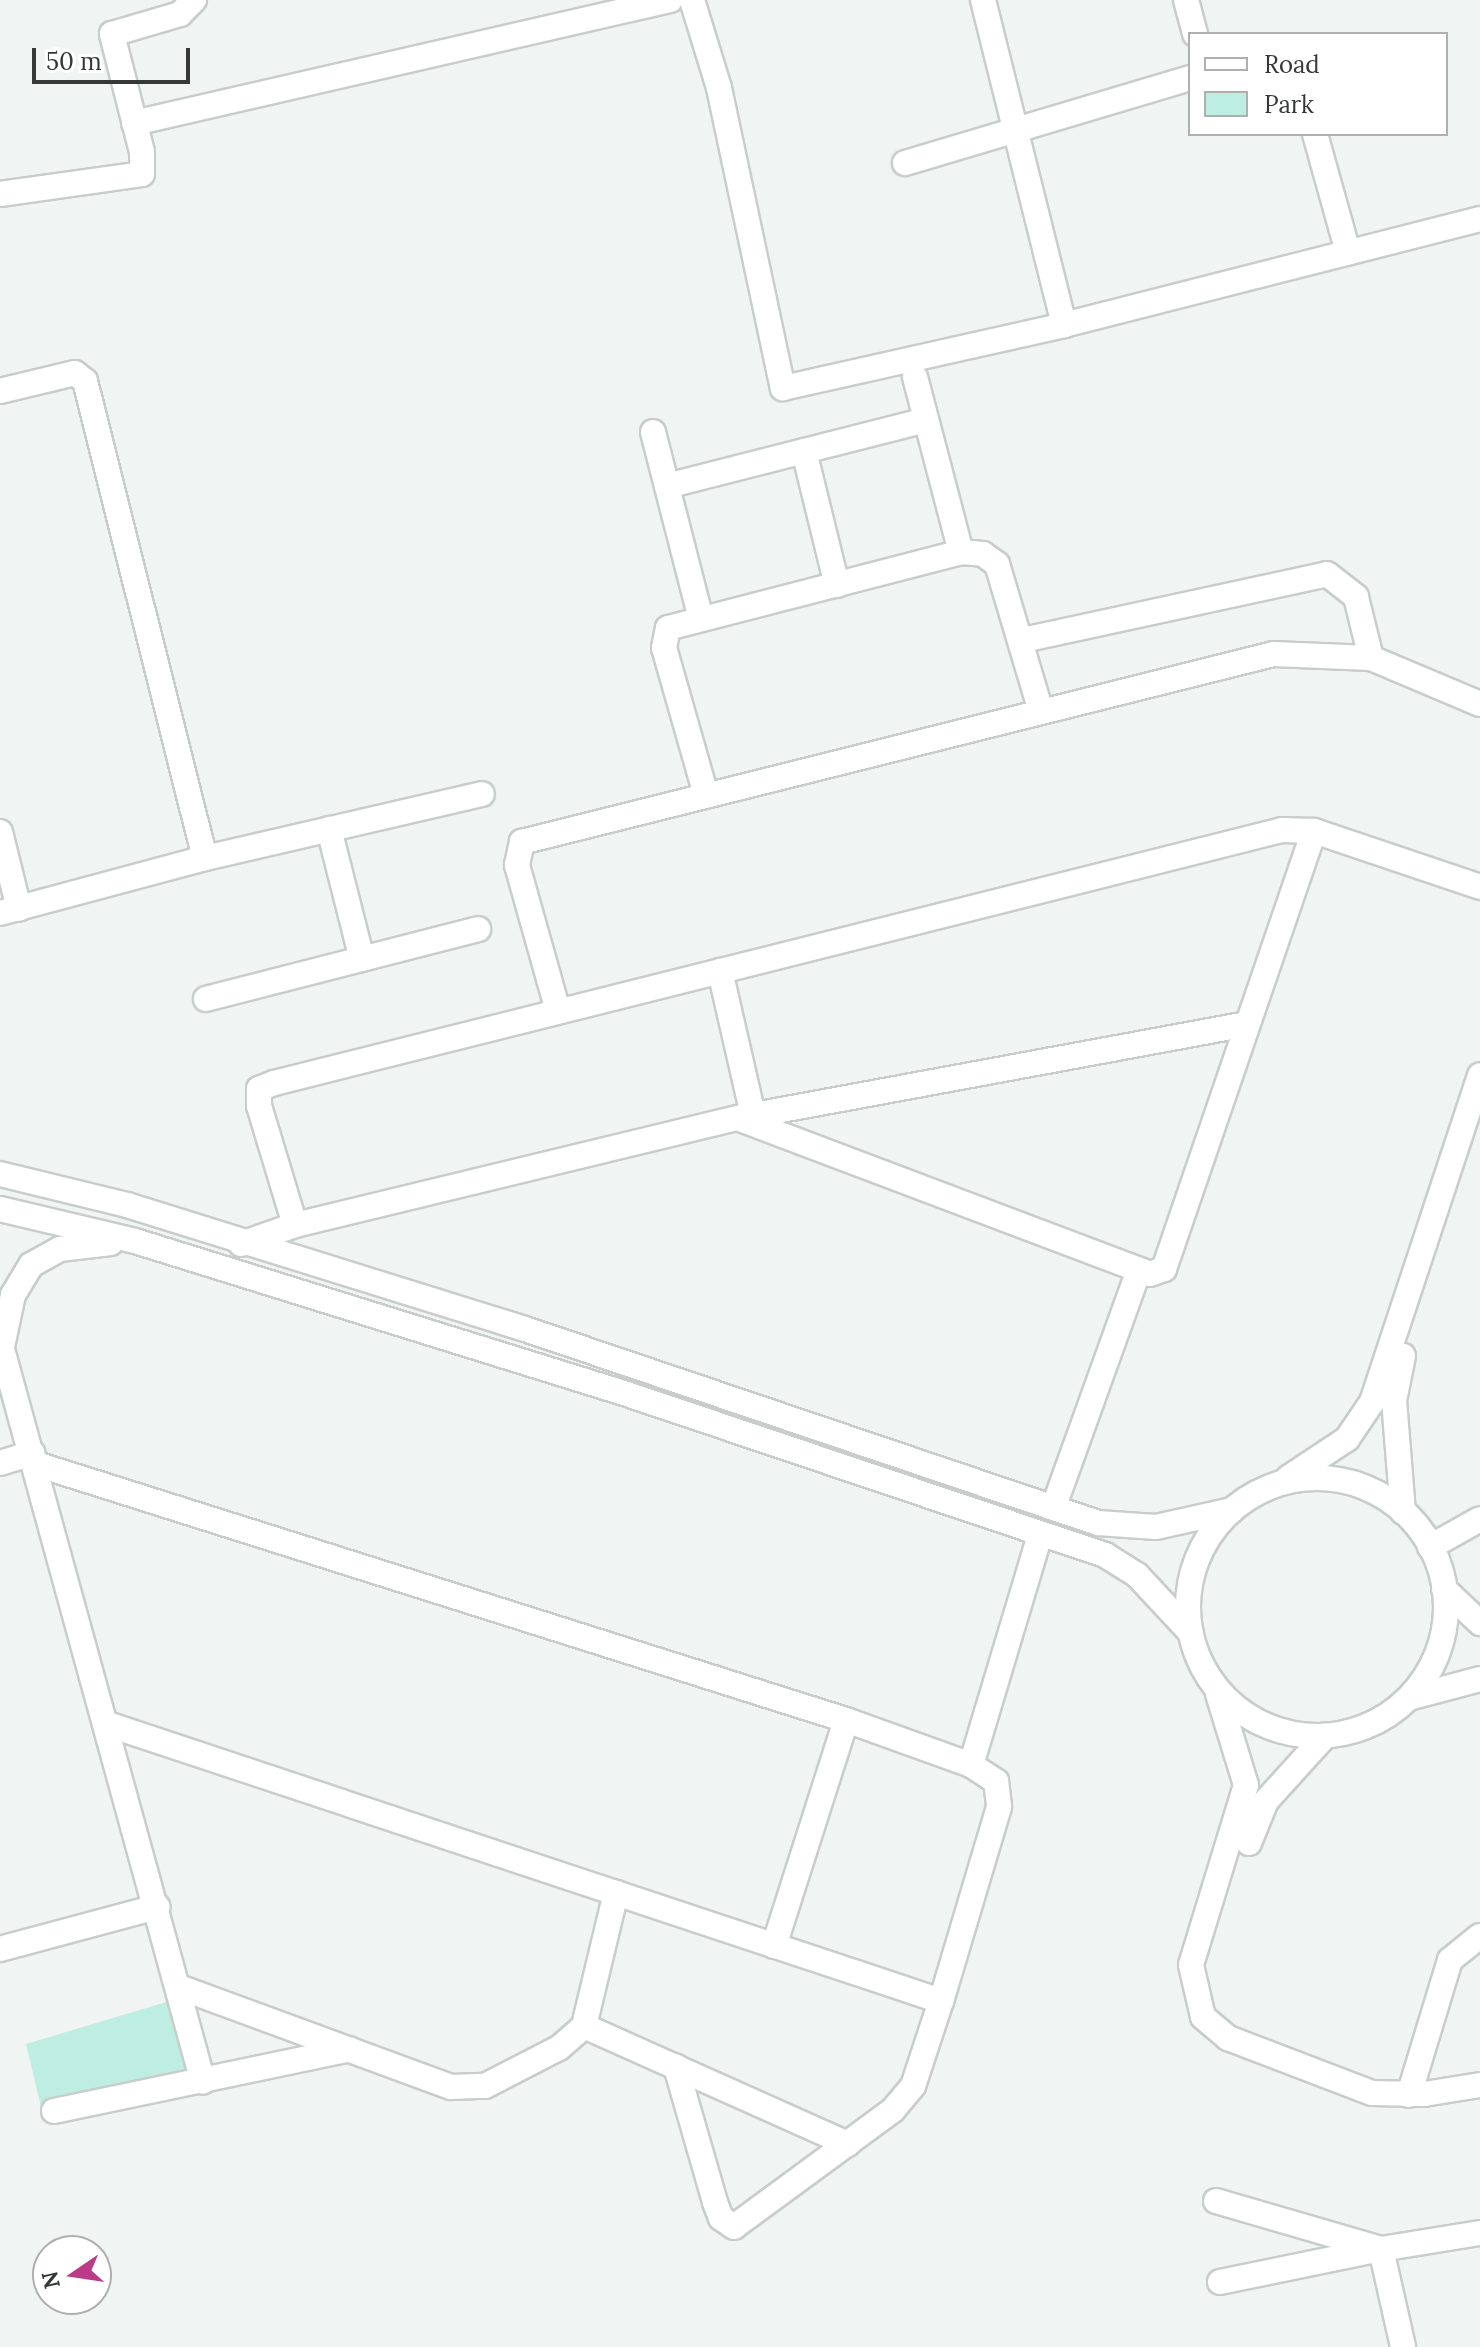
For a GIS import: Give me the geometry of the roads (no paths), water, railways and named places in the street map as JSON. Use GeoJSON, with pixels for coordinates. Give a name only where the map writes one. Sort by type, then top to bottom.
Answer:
{"type":"FeatureCollection","features":[{"type":"Feature","properties":{"kind":"street"},"geometry":{"type":"LineString","coordinates":[[0,194],[140,175],[145,165],[112,34],[180,14],[194,0]]}},
{"type":"Feature","properties":{"kind":"street"},"geometry":{"type":"LineString","coordinates":[[134,123],[670,0]]}},
{"type":"Feature","properties":{"kind":"street"},"geometry":{"type":"LineString","coordinates":[[692,0],[719,88],[781,386],[1064,325],[1480,219]]}},
{"type":"Feature","properties":{"kind":"street"},"geometry":{"type":"LineString","coordinates":[[983,0],[1064,325]]}},
{"type":"Feature","properties":{"kind":"street"},"geometry":{"type":"LineString","coordinates":[[1186,0],[1194,32]]}},
{"type":"Feature","properties":{"kind":"street"},"geometry":{"type":"LineString","coordinates":[[905,163],[1188,79]]}},
{"type":"Feature","properties":{"kind":"street"},"geometry":{"type":"LineString","coordinates":[[1316,136],[1348,252]]}},
{"type":"Feature","properties":{"kind":"street"},"geometry":{"type":"LineString","coordinates":[[0,391],[75,373],[85,381],[205,858]]}},
{"type":"Feature","properties":{"kind":"street"},"geometry":{"type":"LineString","coordinates":[[915,377],[961,552]]}},
{"type":"Feature","properties":{"kind":"street"},"geometry":{"type":"LineString","coordinates":[[667,486],[926,420]]}},
{"type":"Feature","properties":{"kind":"street"},"geometry":{"type":"LineString","coordinates":[[653,432],[701,619]]}},
{"type":"Feature","properties":{"kind":"street"},"geometry":{"type":"LineString","coordinates":[[804,451],[837,585]]}},
{"type":"Feature","properties":{"kind":"street"},"geometry":{"type":"LineString","coordinates":[[706,795],[664,648],[668,628],[961,552],[983,554],[997,564],[1023,640],[1041,712]]}},
{"type":"Feature","properties":{"kind":"street"},"geometry":{"type":"LineString","coordinates":[[1023,640],[1327,574],[1356,597],[1371,658]]}},
{"type":"Feature","properties":{"kind":"street"},"geometry":{"type":"LineString","coordinates":[[558,1011],[517,865],[522,842],[1273,654],[1371,658],[1480,704]]}},
{"type":"Feature","properties":{"kind":"street"},"geometry":{"type":"LineString","coordinates":[[0,832],[10,911],[205,858],[482,794]]}},
{"type":"Feature","properties":{"kind":"street"},"geometry":{"type":"LineString","coordinates":[[329,829],[362,959]]}},
{"type":"Feature","properties":{"kind":"street"},"geometry":{"type":"LineString","coordinates":[[295,1225],[259,1106],[259,1089],[1252,837],[1314,831],[1480,887]]}},
{"type":"Feature","properties":{"kind":"street"},"geometry":{"type":"LineString","coordinates":[[746,1116],[1139,1270],[1156,1273],[1169,1260],[1314,831]]}},
{"type":"Feature","properties":{"kind":"street"},"geometry":{"type":"LineString","coordinates":[[206,999],[478,929]]}},
{"type":"Feature","properties":{"kind":"street"},"geometry":{"type":"LineString","coordinates":[[720,971],[746,1116]]}},
{"type":"Feature","properties":{"kind":"street"},"geometry":{"type":"LineString","coordinates":[[241,1244],[295,1225],[746,1116],[1247,1024]]}},
{"type":"Feature","properties":{"kind":"street"},"geometry":{"type":"LineString","coordinates":[[0,1174],[127,1205],[241,1244],[760,1405],[1054,1506],[1130,1528],[1232,1510],[1280,1484],[1347,1439],[1372,1402],[1479,1085]]}},
{"type":"Feature","properties":{"kind":"street"},"geometry":{"type":"LineString","coordinates":[[1403,1512],[1396,1383],[1480,1126]]}},
{"type":"Feature","properties":{"kind":"street"},"geometry":{"type":"LineString","coordinates":[[127,1205],[127,1239]]}},
{"type":"Feature","properties":{"kind":"street"},"geometry":{"type":"LineString","coordinates":[[0,1209],[127,1239],[624,1393],[1105,1555],[1137,1575],[1191,1633],[1216,1687],[1246,1785],[1191,1965],[1197,1979],[1195,1993],[1203,2017],[1228,2038],[1372,2093],[1409,2095],[1480,2085]]}},
{"type":"Feature","properties":{"kind":"street"},"geometry":{"type":"LineString","coordinates":[[127,1239],[60,1249],[31,1265],[13,1295],[1,1344],[35,1458],[203,2082]]}},
{"type":"Feature","properties":{"kind":"street"},"geometry":{"type":"LineString","coordinates":[[1054,1506],[1139,1270]]}},
{"type":"Feature","properties":{"kind":"street"},"geometry":{"type":"LineString","coordinates":[[0,1463],[35,1458],[846,1720],[971,1765],[996,1781],[1000,1799],[941,2001],[913,2086],[893,2110],[741,2226],[728,2225],[708,2181],[676,2067]]}},
{"type":"Feature","properties":{"kind":"street"},"geometry":{"type":"LineString","coordinates":[[1280,1484],[1345,1482],[1403,1512],[1430,1547],[1444,1589],[1442,1637],[1434,1660],[1407,1699]]}},
{"type":"Feature","properties":{"kind":"street"},"geometry":{"type":"LineString","coordinates":[[1191,1633],[1194,1566],[1232,1510]]}},
{"type":"Feature","properties":{"kind":"street"},"geometry":{"type":"LineString","coordinates":[[1430,1547],[1480,1519]]}},
{"type":"Feature","properties":{"kind":"street"},"geometry":{"type":"LineString","coordinates":[[971,1765],[1040,1535]]}},
{"type":"Feature","properties":{"kind":"street"},"geometry":{"type":"LineString","coordinates":[[1444,1589],[1480,1623]]}},
{"type":"Feature","properties":{"kind":"street"},"geometry":{"type":"LineString","coordinates":[[1216,1687],[1265,1725],[1325,1736],[1370,1725],[1407,1699],[1480,1679]]}},
{"type":"Feature","properties":{"kind":"street"},"geometry":{"type":"LineString","coordinates":[[774,1946],[846,1720]]}},
{"type":"Feature","properties":{"kind":"street"},"geometry":{"type":"LineString","coordinates":[[107,1724],[941,2001]]}},
{"type":"Feature","properties":{"kind":"street"},"geometry":{"type":"LineString","coordinates":[[1197,1979],[1205,1972],[1262,1809],[1325,1736]]}},
{"type":"Feature","properties":{"kind":"street"},"geometry":{"type":"LineString","coordinates":[[179,1987],[466,2089],[485,2086],[530,2065],[584,2026],[616,1893]]}},
{"type":"Feature","properties":{"kind":"street"},"geometry":{"type":"LineString","coordinates":[[0,1949],[157,1907]]}},
{"type":"Feature","properties":{"kind":"street"},"geometry":{"type":"LineString","coordinates":[[1409,2095],[1450,1960],[1480,1936]]}},
{"type":"Feature","properties":{"kind":"street"},"geometry":{"type":"LineString","coordinates":[[584,2026],[848,2144]]}},
{"type":"Feature","properties":{"kind":"street"},"geometry":{"type":"LineString","coordinates":[[54,2111],[350,2049]]}},
{"type":"Feature","properties":{"kind":"street"},"geometry":{"type":"LineString","coordinates":[[1216,2201],[1381,2249]]}},
{"type":"Feature","properties":{"kind":"street"},"geometry":{"type":"LineString","coordinates":[[1220,2282],[1381,2249],[1480,2233]]}},
{"type":"Feature","properties":{"kind":"street"},"geometry":{"type":"LineString","coordinates":[[1381,2249],[1403,2347]]}}]}
